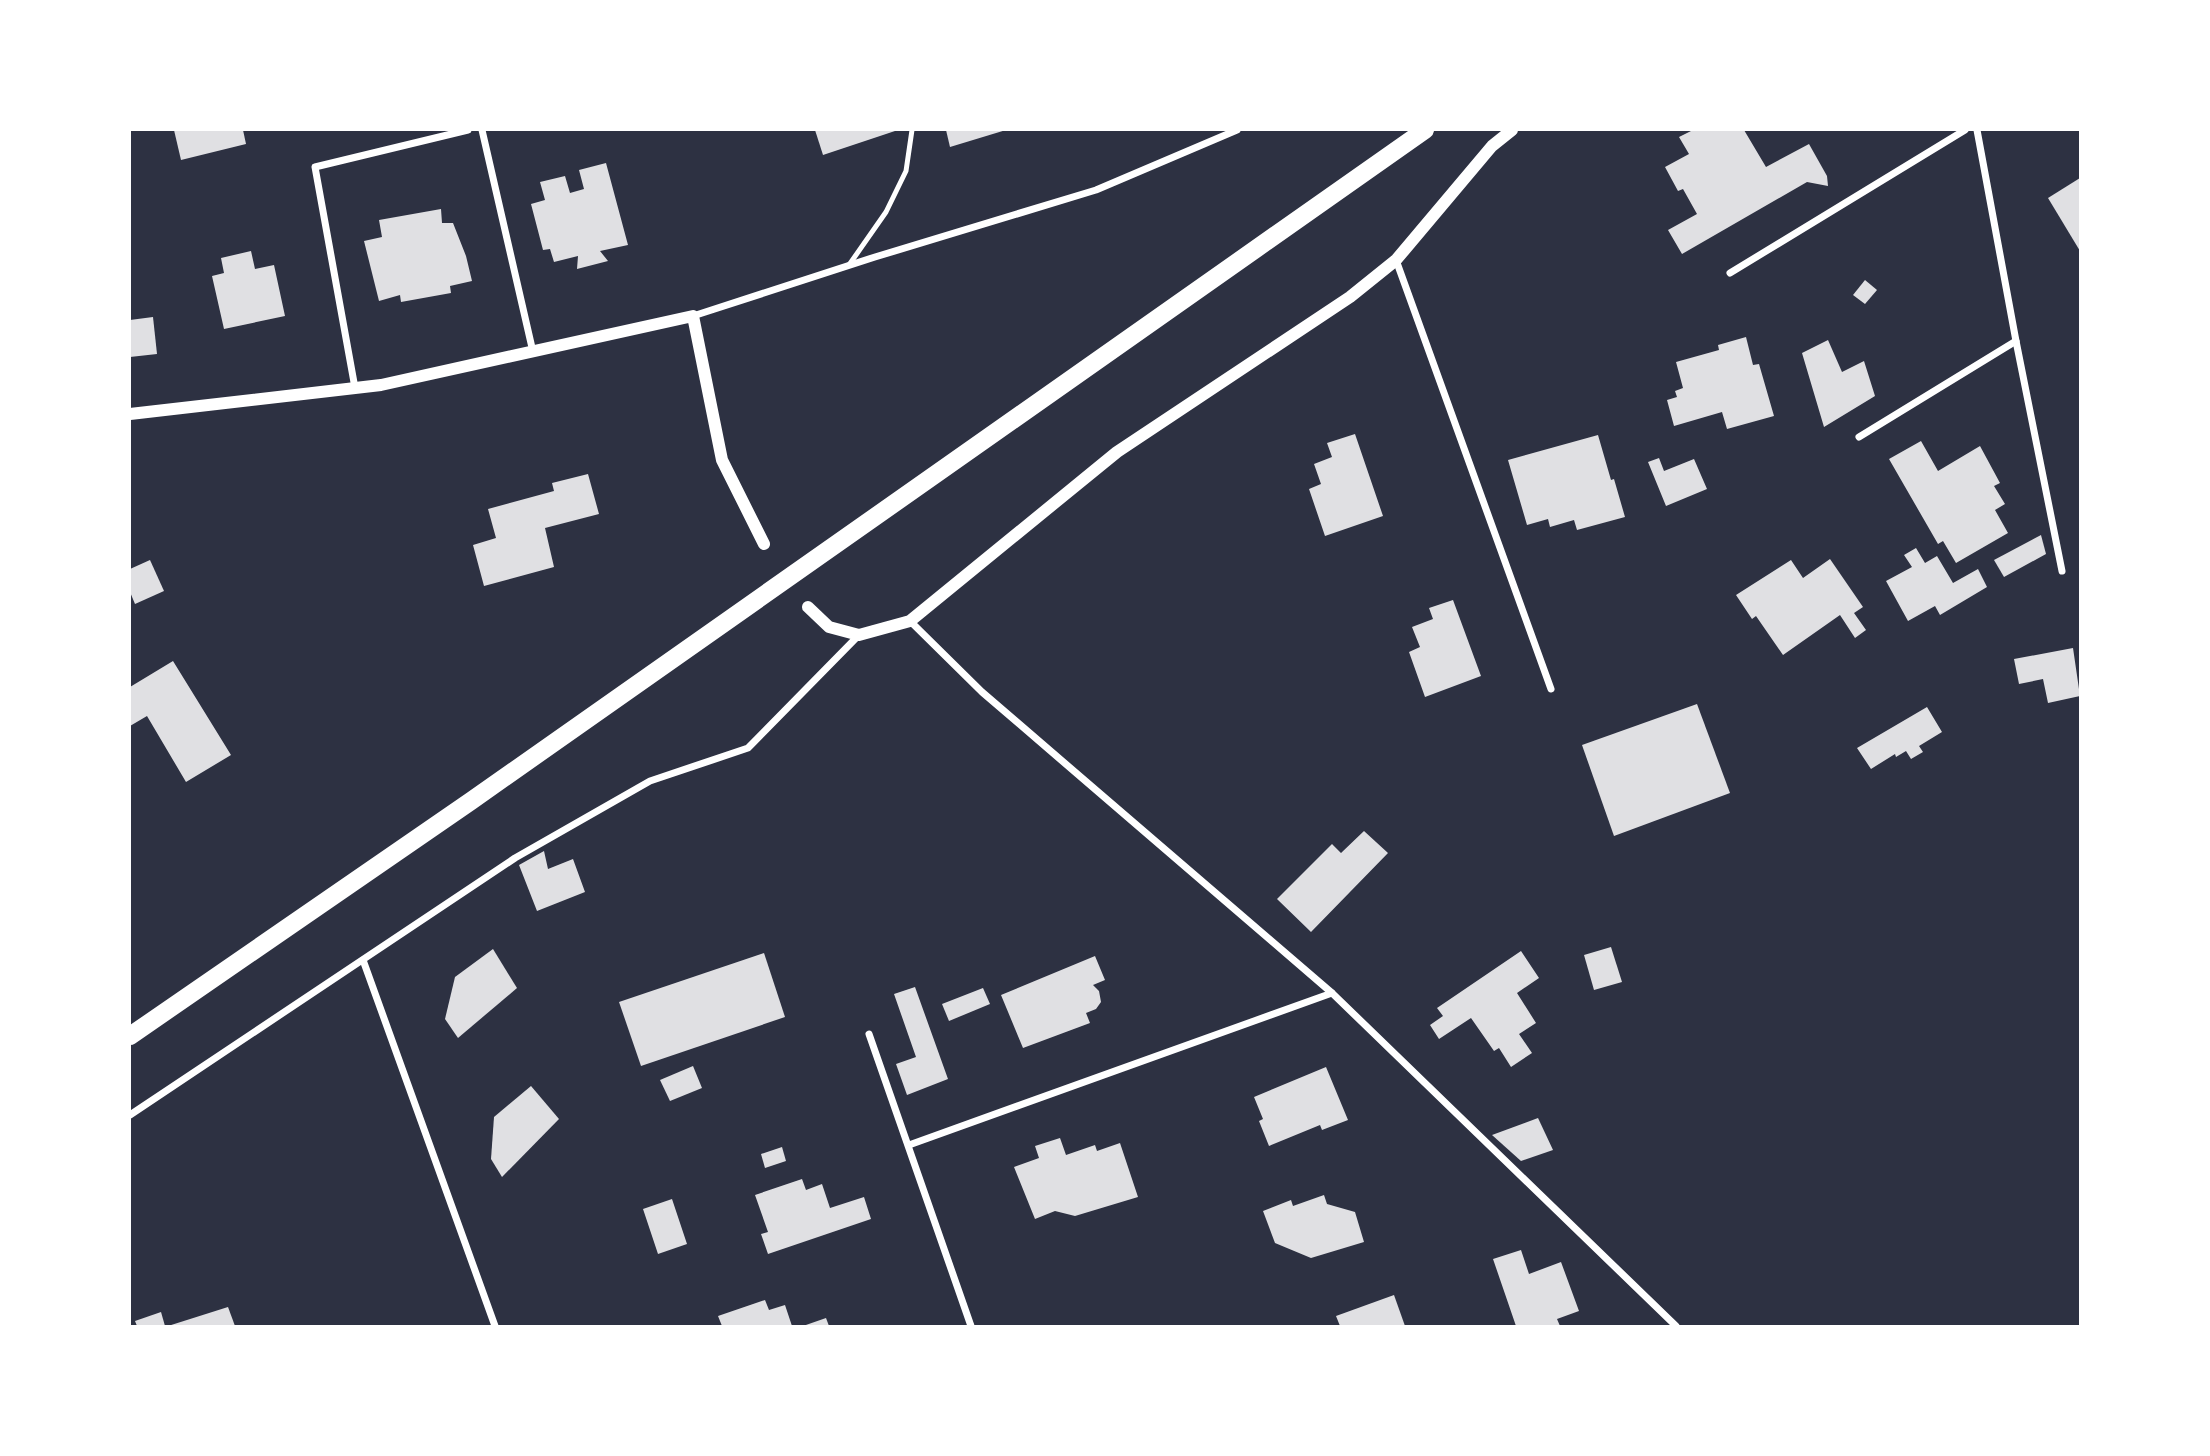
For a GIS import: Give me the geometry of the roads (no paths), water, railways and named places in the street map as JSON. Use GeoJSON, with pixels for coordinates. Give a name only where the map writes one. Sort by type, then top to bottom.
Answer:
{"type":"FeatureCollection","features":[{"type":"Feature","properties":{"kind":"main road"},"geometry":{"type":"LineString","coordinates":[[130,1036],[471,801],[1424,130]]}},
{"type":"Feature","properties":{"kind":"street"},"geometry":{"type":"LineString","coordinates":[[355,388],[315,167],[468,130]]}},
{"type":"Feature","properties":{"kind":"street"},"geometry":{"type":"LineString","coordinates":[[482,130],[533,352]]}},
{"type":"Feature","properties":{"kind":"street"},"geometry":{"type":"LineString","coordinates":[[130,414],[381,385],[693,316],[849,265],[1096,190],[1237,130]]}},
{"type":"Feature","properties":{"kind":"street"},"geometry":{"type":"LineString","coordinates":[[130,1115],[515,858],[650,781],[748,748],[859,635],[910,621],[1117,452],[1350,297],[1396,260],[1492,146],[1512,130]]}},
{"type":"Feature","properties":{"kind":"street"},"geometry":{"type":"LineString","coordinates":[[1730,273],[1965,130]]}},
{"type":"Feature","properties":{"kind":"street"},"geometry":{"type":"LineString","coordinates":[[1977,130],[2062,571]]}},
{"type":"Feature","properties":{"kind":"street"},"geometry":{"type":"LineString","coordinates":[[1396,260],[1551,689]]}},
{"type":"Feature","properties":{"kind":"street"},"geometry":{"type":"LineString","coordinates":[[693,316],[722,460],[764,544]]}},
{"type":"Feature","properties":{"kind":"street"},"geometry":{"type":"LineString","coordinates":[[1859,437],[2016,341]]}},
{"type":"Feature","properties":{"kind":"street"},"geometry":{"type":"LineString","coordinates":[[808,607],[830,627],[859,635]]}},
{"type":"Feature","properties":{"kind":"street"},"geometry":{"type":"LineString","coordinates":[[910,621],[982,692],[1332,993],[1676,1326]]}},
{"type":"Feature","properties":{"kind":"street"},"geometry":{"type":"LineString","coordinates":[[363,960],[495,1326]]}},
{"type":"Feature","properties":{"kind":"street"},"geometry":{"type":"LineString","coordinates":[[909,1145],[1332,993]]}},
{"type":"Feature","properties":{"kind":"street"},"geometry":{"type":"LineString","coordinates":[[869,1034],[971,1326]]}},
{"type":"Feature","properties":{"kind":"lane"},"geometry":{"type":"LineString","coordinates":[[849,265],[886,212],[906,171],[912,130]]}}]}
